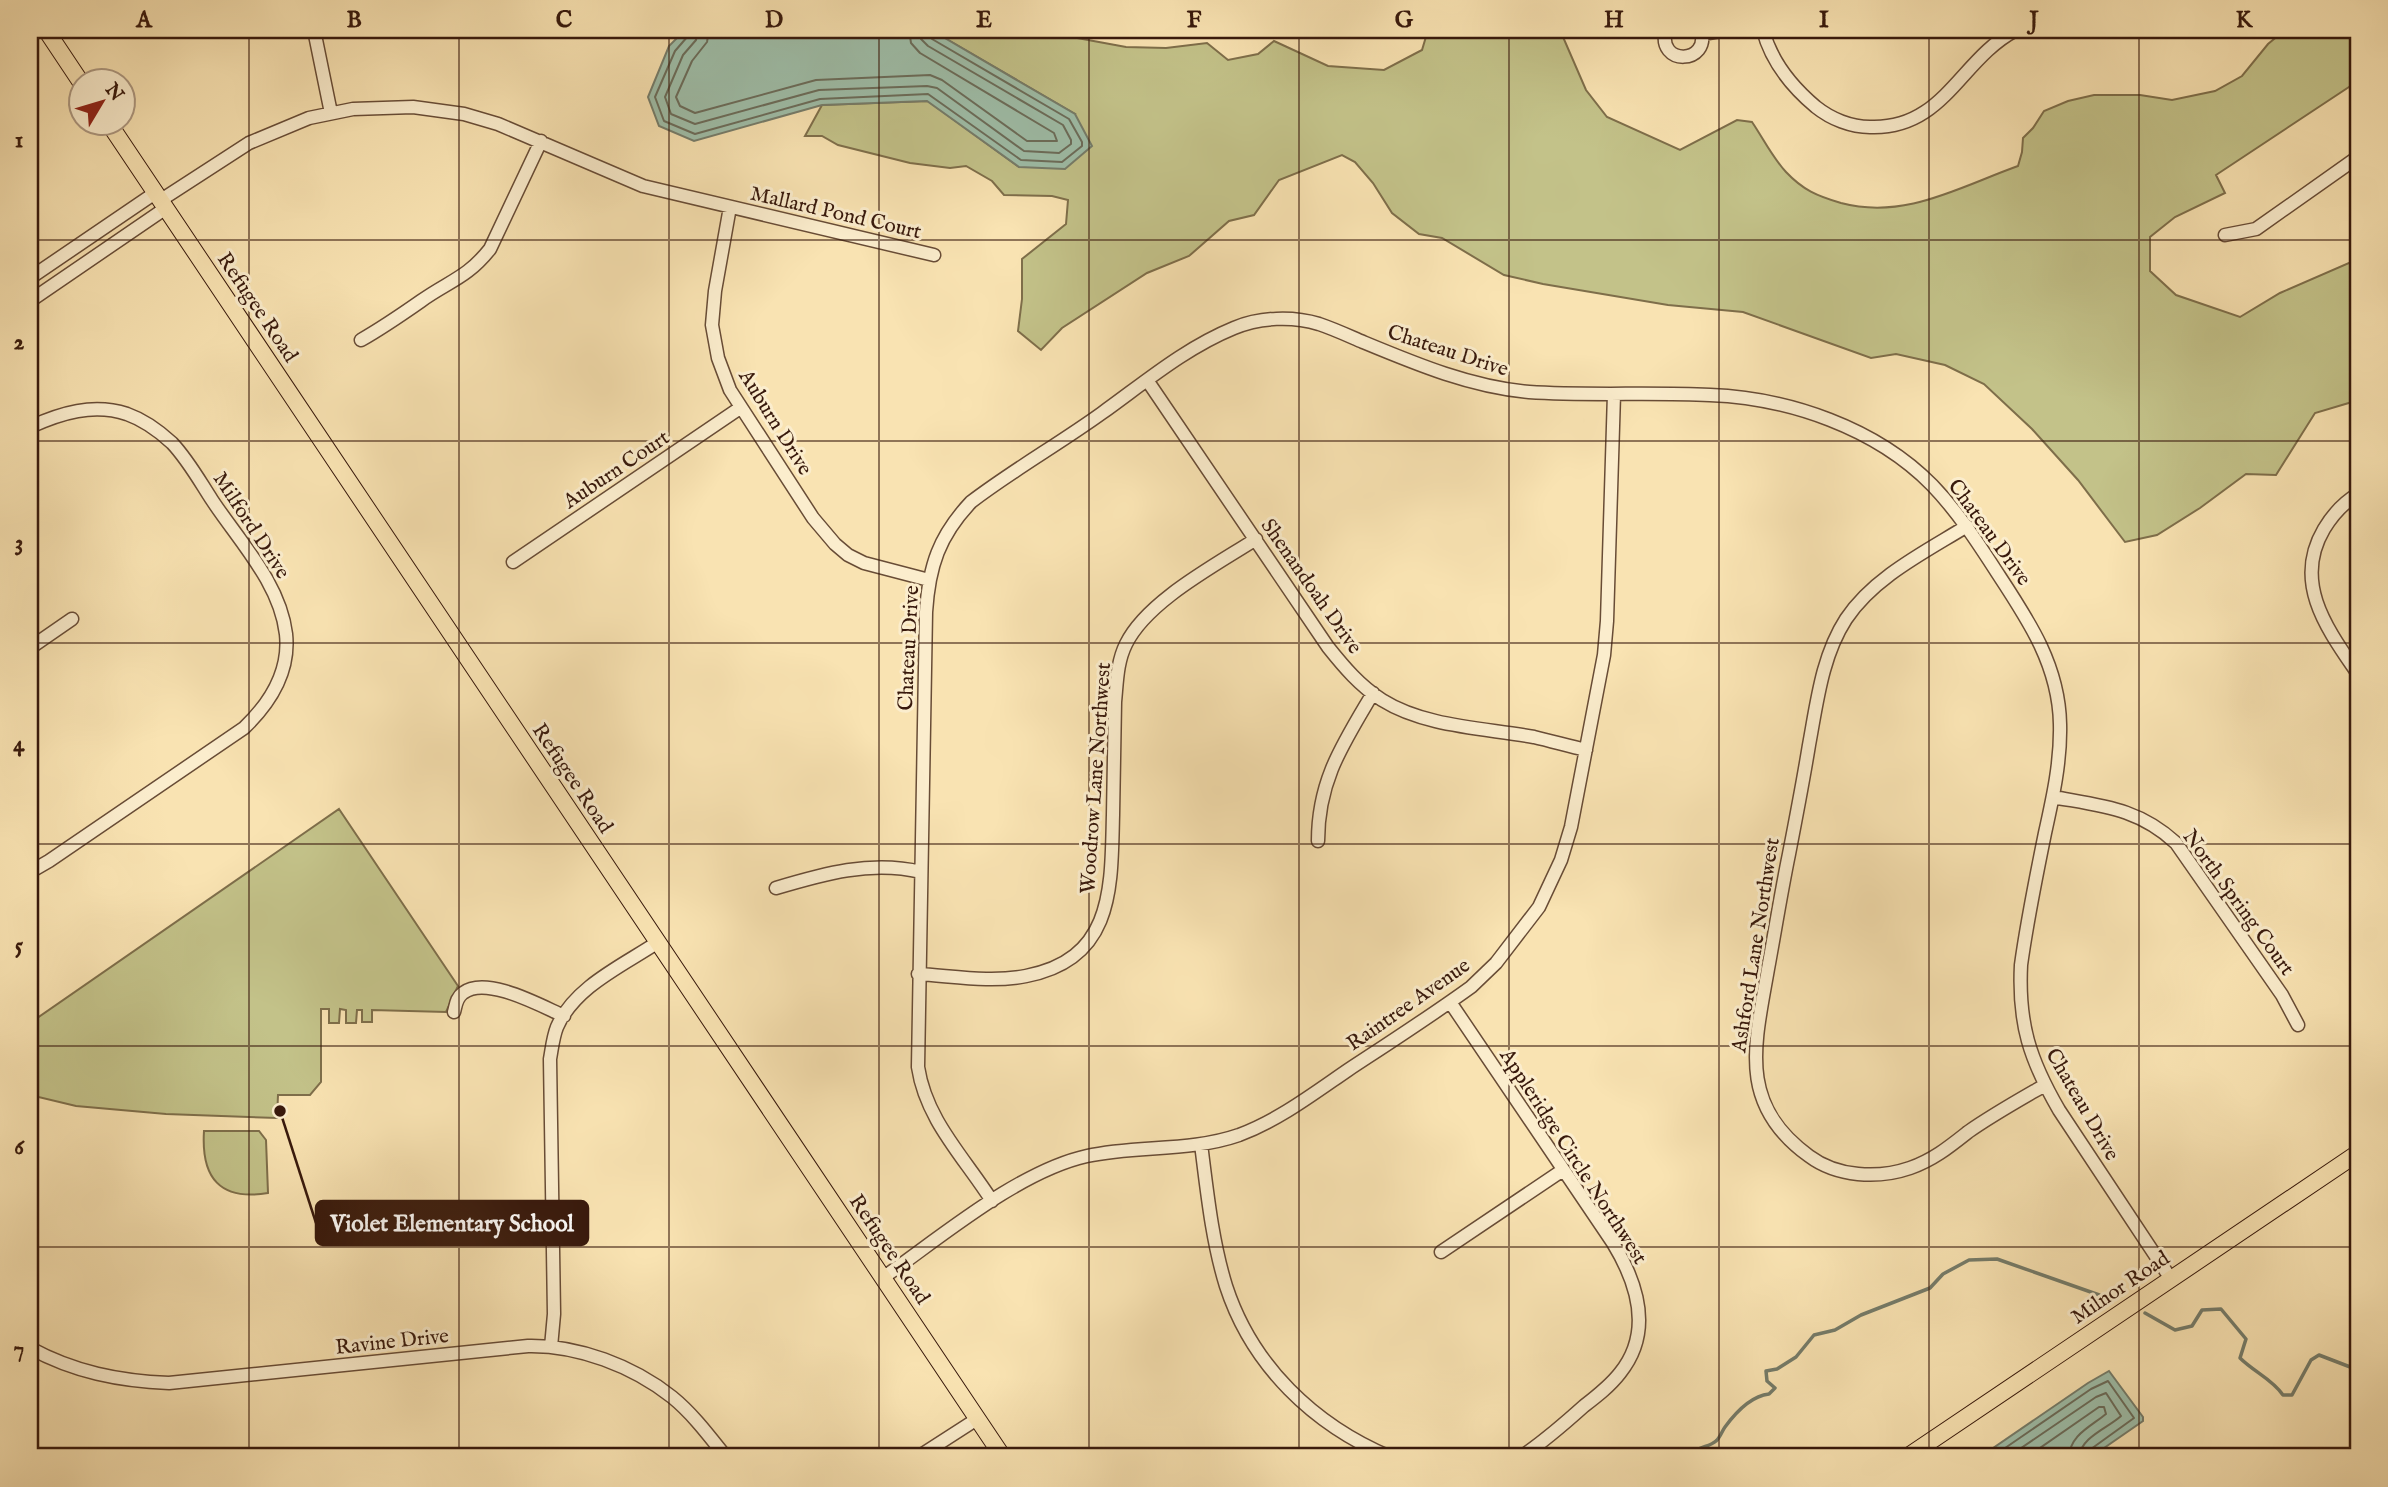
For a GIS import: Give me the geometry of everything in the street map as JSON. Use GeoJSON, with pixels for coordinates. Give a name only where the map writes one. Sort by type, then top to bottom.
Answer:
{"type":"FeatureCollection","features":[{"type":"Feature","properties":{"kind":"main road"},"geometry":{"type":"LineString","coordinates":[[46,30],[70,66]]}},
{"type":"Feature","properties":{"kind":"main road","name":"Refugee Road"},"geometry":{"type":"LineString","coordinates":[[118,136],[1003,1457]]}},
{"type":"Feature","properties":{"kind":"main road","name":"Milnor Road"},"geometry":{"type":"LineString","coordinates":[[1907,1457],[2358,1153]]}},
{"type":"Feature","properties":{"kind":"street"},"geometry":{"type":"LineString","coordinates":[[314,30],[331,113]]}},
{"type":"Feature","properties":{"kind":"street"},"geometry":{"type":"LineString","coordinates":[[1666,30],[1665,46],[1680,57],[1697,51],[1702,40],[1701,32],[1728,30]]}},
{"type":"Feature","properties":{"kind":"street"},"geometry":{"type":"LineString","coordinates":[[1763,30],[1773,60],[1819,109],[1846,123],[1879,128],[1903,123],[1925,113],[1937,104],[1993,45],[2016,30]]}},
{"type":"Feature","properties":{"kind":"street","name":"Mallard Pond Court"},"geometry":{"type":"LineString","coordinates":[[161,200],[249,143],[309,118],[387,106],[439,109],[498,124],[643,186],[934,255]]}},
{"type":"Feature","properties":{"kind":"street"},"geometry":{"type":"LineString","coordinates":[[361,340],[467,275],[479,263],[490,249],[541,141]]}},
{"type":"Feature","properties":{"kind":"street"},"geometry":{"type":"LineString","coordinates":[[2225,234],[2256,229],[2358,157]]}},
{"type":"Feature","properties":{"kind":"street"},"geometry":{"type":"LineString","coordinates":[[30,278],[161,200]]}},
{"type":"Feature","properties":{"kind":"street"},"geometry":{"type":"LineString","coordinates":[[30,301],[161,200]]}},
{"type":"Feature","properties":{"kind":"street","name":"Auburn Drive"},"geometry":{"type":"LineString","coordinates":[[730,207],[715,291],[712,325],[723,374],[740,408],[814,518],[835,544],[864,563],[929,580]]}},
{"type":"Feature","properties":{"kind":"street","name":"Chateau Drive"},"geometry":{"type":"LineString","coordinates":[[992,1201],[946,1137],[926,1101],[918,1067],[926,612],[929,580],[940,544],[971,502],[1147,380],[1203,344],[1234,328],[1285,319],[1320,324],[1483,386],[1535,392],[1710,395],[1780,405],[1830,420],[1877,443],[1906,462],[1932,485],[1966,526],[2033,626],[2053,675],[2060,727],[2053,797],[2024,946],[2020,996],[2027,1043],[2045,1085],[2171,1279]]}},
{"type":"Feature","properties":{"kind":"street","name":"Shenandoah Drive"},"geometry":{"type":"LineString","coordinates":[[1147,380],[1328,647],[1349,673],[1373,694],[1398,708],[1434,719],[1586,750]]}},
{"type":"Feature","properties":{"kind":"street","name":"Raintree Avenue"},"geometry":{"type":"LineString","coordinates":[[884,1277],[992,1201],[1038,1174],[1084,1156],[1201,1144],[1238,1135],[1270,1121],[1471,987],[1519,936],[1547,892],[1567,844],[1604,655],[1614,394]]}},
{"type":"Feature","properties":{"kind":"street","name":"Milford Drive"},"geometry":{"type":"LineString","coordinates":[[30,427],[62,414],[96,408],[130,415],[159,432],[193,471],[270,586],[283,618],[286,652],[284,669],[277,686],[259,714],[244,727],[30,872]]}},
{"type":"Feature","properties":{"kind":"street","name":"Auburn Court"},"geometry":{"type":"LineString","coordinates":[[513,562],[740,408]]}},
{"type":"Feature","properties":{"kind":"street"},"geometry":{"type":"LineString","coordinates":[[2358,494],[2340,507],[2325,528],[2315,548],[2312,574],[2314,593],[2325,624],[2358,674]]}},
{"type":"Feature","properties":{"kind":"street","name":"Ashford Lane Northwest"},"geometry":{"type":"LineString","coordinates":[[1966,526],[1880,583],[1851,612],[1831,648],[1817,697],[1781,896],[1756,1035],[1755,1070],[1765,1104],[1775,1123],[1795,1146],[1824,1165],[1840,1171],[1874,1175],[1908,1169],[1940,1155],[1986,1120],[2045,1085]]}},
{"type":"Feature","properties":{"kind":"street","name":"Woodrow Lane Northwest"},"geometry":{"type":"LineString","coordinates":[[918,974],[972,978],[1024,976],[1041,972],[1065,961],[1096,931],[1104,915],[1111,881],[1115,702],[1119,667],[1126,643],[1157,605],[1256,540]]}},
{"type":"Feature","properties":{"kind":"street"},"geometry":{"type":"LineString","coordinates":[[30,648],[72,618]]}},
{"type":"Feature","properties":{"kind":"street"},"geometry":{"type":"LineString","coordinates":[[1318,841],[1320,808],[1327,777],[1346,736],[1373,694]]}},
{"type":"Feature","properties":{"kind":"street","name":"North Spring Court"},"geometry":{"type":"LineString","coordinates":[[2053,797],[2135,815],[2164,832],[2176,843],[2282,995],[2298,1025]]}},
{"type":"Feature","properties":{"kind":"street"},"geometry":{"type":"LineString","coordinates":[[776,888],[857,868],[921,872]]}},
{"type":"Feature","properties":{"kind":"street"},"geometry":{"type":"LineString","coordinates":[[551,1347],[554,1314],[550,1059],[557,1026],[576,1000],[593,985],[658,942]]}},
{"type":"Feature","properties":{"kind":"street"},"geometry":{"type":"LineString","coordinates":[[454,1012],[461,994],[479,988],[516,995],[564,1016]]}},
{"type":"Feature","properties":{"kind":"street","name":"Appleridge Circle Northwest"},"geometry":{"type":"LineString","coordinates":[[1450,1002],[1613,1243],[1630,1273],[1639,1306],[1637,1341],[1622,1371],[1571,1418],[1521,1457]]}},
{"type":"Feature","properties":{"kind":"street"},"geometry":{"type":"LineString","coordinates":[[1201,1144],[1222,1271],[1232,1301],[1256,1348],[1276,1376],[1313,1413],[1340,1432],[1390,1457]]}},
{"type":"Feature","properties":{"kind":"street"},"geometry":{"type":"LineString","coordinates":[[1441,1252],[1563,1170]]}},
{"type":"Feature","properties":{"kind":"street","name":"Ravine Drive"},"geometry":{"type":"LineString","coordinates":[[30,1348],[88,1373],[122,1380],[169,1383],[528,1346],[551,1347],[603,1360],[649,1381],[689,1413],[726,1457]]}},
{"type":"Feature","properties":{"kind":"street"},"geometry":{"type":"LineString","coordinates":[[918,1457],[977,1419]]}},
{"type":"Feature","properties":{"kind":"shaded area"},"geometry":{"type":"Polygon","coordinates":[[[931,30],[1051,30],[1061,35],[1126,47],[1166,48],[1207,43],[1228,60],[1258,54],[1274,41],[1328,66],[1384,70],[1422,50],[1428,30],[1560,30],[1586,90],[1607,117],[1680,150],[1737,120],[1752,122],[1781,166],[1805,188],[1841,203],[1887,207],[1931,199],[2018,166],[2023,138],[2044,111],[2068,101],[2094,95],[2140,95],[2172,100],[2215,91],[2242,76],[2268,44],[2285,30],[2358,30],[2358,81],[2216,175],[2225,193],[2175,217],[2150,237],[2150,271],[2176,295],[2240,317],[2280,293],[2358,259],[2358,398],[2315,413],[2276,475],[2246,474],[2157,535],[2125,542],[2078,480],[2032,429],[1984,384],[1945,365],[1896,354],[1871,358],[1743,312],[1668,305],[1504,275],[1442,238],[1419,234],[1392,213],[1373,183],[1355,162],[1342,155],[1279,180],[1254,215],[1229,221],[1189,256],[1147,273],[1062,328],[1041,350],[1018,331],[1022,299],[1022,259],[1066,224],[1068,200],[1052,196],[1004,195],[992,181],[966,166],[950,168],[910,163],[838,145],[822,136],[805,136],[822,105],[928,101],[1019,167],[1075,114],[931,30]]]}},
{"type":"Feature","properties":{"kind":"shaded area"},"geometry":{"type":"Polygon","coordinates":[[[339,809],[458,986],[446,1012],[372,1010],[372,1022],[362,1022],[362,1010],[357,1010],[356,1023],[346,1023],[346,1010],[340,1009],[339,1023],[329,1023],[329,1009],[321,1009],[321,1082],[310,1095],[278,1095],[277,1118],[166,1114],[76,1106],[30,1095],[30,1023],[339,809]]]}},
{"type":"Feature","properties":{"kind":"shaded area"},"geometry":{"type":"Polygon","coordinates":[[[204,1131],[259,1131],[266,1140],[268,1193],[237,1193],[217,1183],[206,1162],[204,1131]]]}},
{"type":"Feature","properties":{"kind":"water"},"geometry":{"type":"Polygon","coordinates":[[[685,30],[931,30],[1075,114],[1092,146],[1065,169],[1019,167],[927,101],[822,105],[694,141],[659,126],[648,97],[669,46],[685,30]]]}},
{"type":"Feature","properties":{"kind":"water"},"geometry":{"type":"Polygon","coordinates":[[[2109,1371],[2143,1417],[2143,1421],[2091,1457],[1980,1457],[2088,1383],[2109,1371]]]}},
{"type":"Feature","properties":{"kind":"waterway"},"geometry":{"type":"LineString","coordinates":[[1687,1457],[1695,1450],[1716,1441],[1729,1421],[1744,1406],[1762,1395],[1769,1394],[1775,1388],[1767,1381],[1766,1371],[1777,1369],[1796,1357],[1814,1335],[1835,1330],[1861,1315],[1930,1288],[1943,1274],[1969,1260],[1997,1259],[2105,1297]]}},
{"type":"Feature","properties":{"kind":"waterway"},"geometry":{"type":"LineString","coordinates":[[2145,1313],[2175,1330],[2192,1326],[2202,1310],[2221,1309],[2246,1339],[2240,1358],[2274,1384],[2283,1395],[2292,1395],[2311,1360],[2319,1355],[2358,1370]]}},
{"type":"Feature","properties":{"kind":"place","name":"Violet Elementary School"},"geometry":{"type":"Point","coordinates":[280,1111]}}]}
